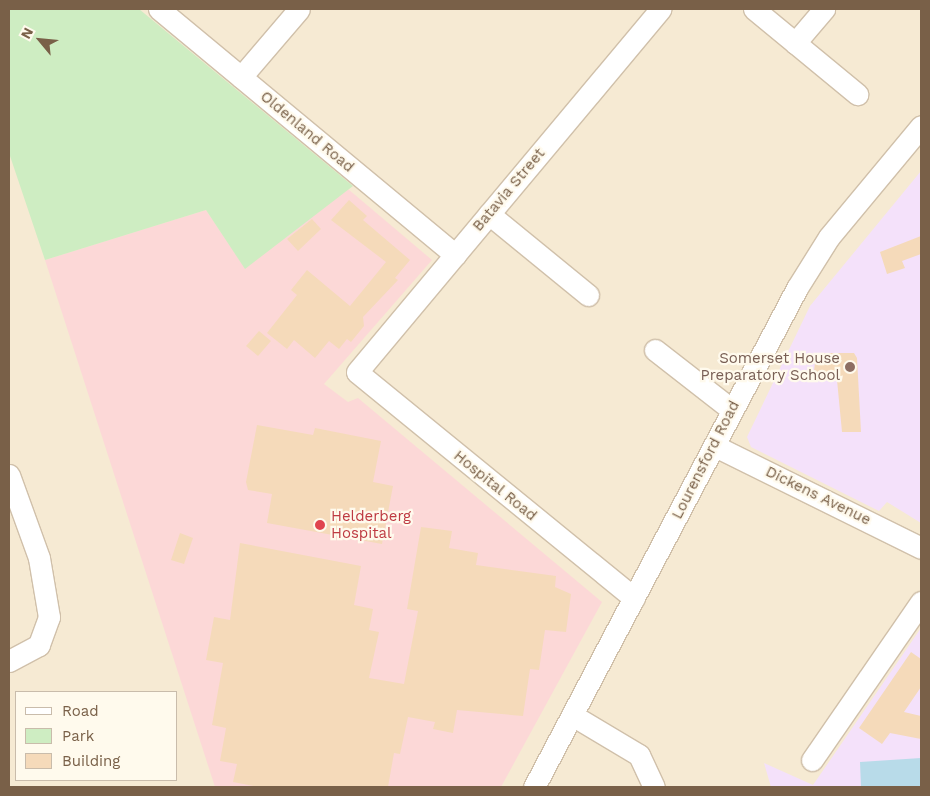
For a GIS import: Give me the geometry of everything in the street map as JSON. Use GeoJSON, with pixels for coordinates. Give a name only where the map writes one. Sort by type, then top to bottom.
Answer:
{"type":"FeatureCollection","features":[{"type":"Feature","properties":{"kind":"street","name":"Oldenland Road"},"geometry":{"type":"LineString","coordinates":[[159,9],[455,255]]}},
{"type":"Feature","properties":{"kind":"street"},"geometry":{"type":"LineString","coordinates":[[241,77],[299,9]]}},
{"type":"Feature","properties":{"kind":"street","name":"Batavia Street"},"geometry":{"type":"LineString","coordinates":[[357,372],[662,9]]}},
{"type":"Feature","properties":{"kind":"street"},"geometry":{"type":"LineString","coordinates":[[754,9],[857,94]]}},
{"type":"Feature","properties":{"kind":"street"},"geometry":{"type":"LineString","coordinates":[[795,43],[824,9]]}},
{"type":"Feature","properties":{"kind":"street","name":"Lourensford Road"},"geometry":{"type":"LineString","coordinates":[[534,787],[715,446],[732,410],[814,260],[921,126]]}},
{"type":"Feature","properties":{"kind":"street"},"geometry":{"type":"LineString","coordinates":[[489,214],[588,296]]}},
{"type":"Feature","properties":{"kind":"street"},"geometry":{"type":"LineString","coordinates":[[655,350],[732,410]]}},
{"type":"Feature","properties":{"kind":"street","name":"Hospital Road"},"geometry":{"type":"LineString","coordinates":[[357,372],[634,598]]}},
{"type":"Feature","properties":{"kind":"street","name":"Dickens Avenue"},"geometry":{"type":"LineString","coordinates":[[715,446],[921,548]]}},
{"type":"Feature","properties":{"kind":"street"},"geometry":{"type":"LineString","coordinates":[[9,475],[39,558],[49,617],[39,644],[9,661]]}},
{"type":"Feature","properties":{"kind":"street"},"geometry":{"type":"LineString","coordinates":[[812,760],[921,602]]}},
{"type":"Feature","properties":{"kind":"street"},"geometry":{"type":"LineString","coordinates":[[572,715],[639,754],[654,787]]}},
{"type":"Feature","properties":{"kind":"shaded area"},"geometry":{"type":"Polygon","coordinates":[[[9,9],[921,9],[921,787],[9,787],[9,9]]]}},
{"type":"Feature","properties":{"kind":"shaded area","name":"Somerset House Preparatory School"},"geometry":{"type":"Polygon","coordinates":[[[921,171],[921,523],[887,502],[879,511],[751,447],[747,437],[810,306],[921,171]]]}},
{"type":"Feature","properties":{"kind":"shaded area","name":"Helderberg Hospital"},"geometry":{"type":"Polygon","coordinates":[[[348,189],[432,260],[324,384],[348,402],[358,398],[602,602],[501,787],[215,787],[45,260],[206,210],[245,268],[348,189]]]}},
{"type":"Feature","properties":{"kind":"shaded area"},"geometry":{"type":"Polygon","coordinates":[[[921,628],[921,787],[771,787],[764,763],[813,785],[921,628]]]}},
{"type":"Feature","properties":{"kind":"green space"},"geometry":{"type":"Polygon","coordinates":[[[9,9],[139,9],[353,186],[245,269],[206,210],[45,260],[9,153],[9,9]]]}},
{"type":"Feature","properties":{"kind":"water"},"geometry":{"type":"Polygon","coordinates":[[[921,758],[921,787],[861,787],[860,762],[921,758]]]}},
{"type":"Feature","properties":{"kind":"building"},"geometry":{"type":"Polygon","coordinates":[[[349,200],[367,216],[363,220],[410,260],[395,278],[398,280],[363,317],[364,326],[351,342],[347,339],[339,349],[329,341],[315,358],[294,340],[287,349],[267,333],[297,295],[291,290],[307,270],[350,306],[386,262],[331,220],[349,200]]]}},
{"type":"Feature","properties":{"kind":"building"},"geometry":{"type":"Polygon","coordinates":[[[312,219],[321,229],[298,251],[287,239],[312,219]]]}},
{"type":"Feature","properties":{"kind":"building"},"geometry":{"type":"Polygon","coordinates":[[[921,236],[921,254],[902,261],[905,268],[887,274],[880,252],[921,236]]]}},
{"type":"Feature","properties":{"kind":"building"},"geometry":{"type":"Polygon","coordinates":[[[259,331],[271,341],[258,356],[246,346],[259,331]]]}},
{"type":"Feature","properties":{"kind":"building"},"geometry":{"type":"Polygon","coordinates":[[[816,353],[854,353],[857,358],[861,432],[842,432],[837,380],[813,380],[816,353]]]}},
{"type":"Feature","properties":{"kind":"building"},"geometry":{"type":"Polygon","coordinates":[[[257,425],[313,435],[315,428],[381,441],[373,482],[393,486],[382,544],[267,523],[272,494],[248,490],[246,482],[257,425]]]}},
{"type":"Feature","properties":{"kind":"building"},"geometry":{"type":"Polygon","coordinates":[[[421,527],[452,531],[449,548],[478,553],[476,565],[556,576],[555,587],[571,594],[566,632],[545,630],[539,670],[530,669],[523,716],[457,710],[453,733],[433,729],[435,722],[408,717],[400,754],[394,753],[388,787],[259,787],[233,782],[237,764],[220,761],[226,728],[212,725],[223,663],[206,660],[214,617],[230,620],[240,543],[361,566],[354,605],[373,609],[369,630],[379,632],[369,678],[404,684],[418,611],[407,609],[421,527]]]}},
{"type":"Feature","properties":{"kind":"building"},"geometry":{"type":"Polygon","coordinates":[[[180,533],[193,538],[184,564],[171,560],[180,533]]]}},
{"type":"Feature","properties":{"kind":"building"},"geometry":{"type":"Polygon","coordinates":[[[911,652],[921,659],[921,687],[904,712],[921,716],[921,739],[890,733],[882,744],[859,728],[911,652]]]}},
{"type":"Feature","properties":{"kind":"place","name":"Somerset House Preparatory School"},"geometry":{"type":"Point","coordinates":[850,367]}},
{"type":"Feature","properties":{"kind":"place","name":"Helderberg Hospital"},"geometry":{"type":"Point","coordinates":[320,525]}}]}
